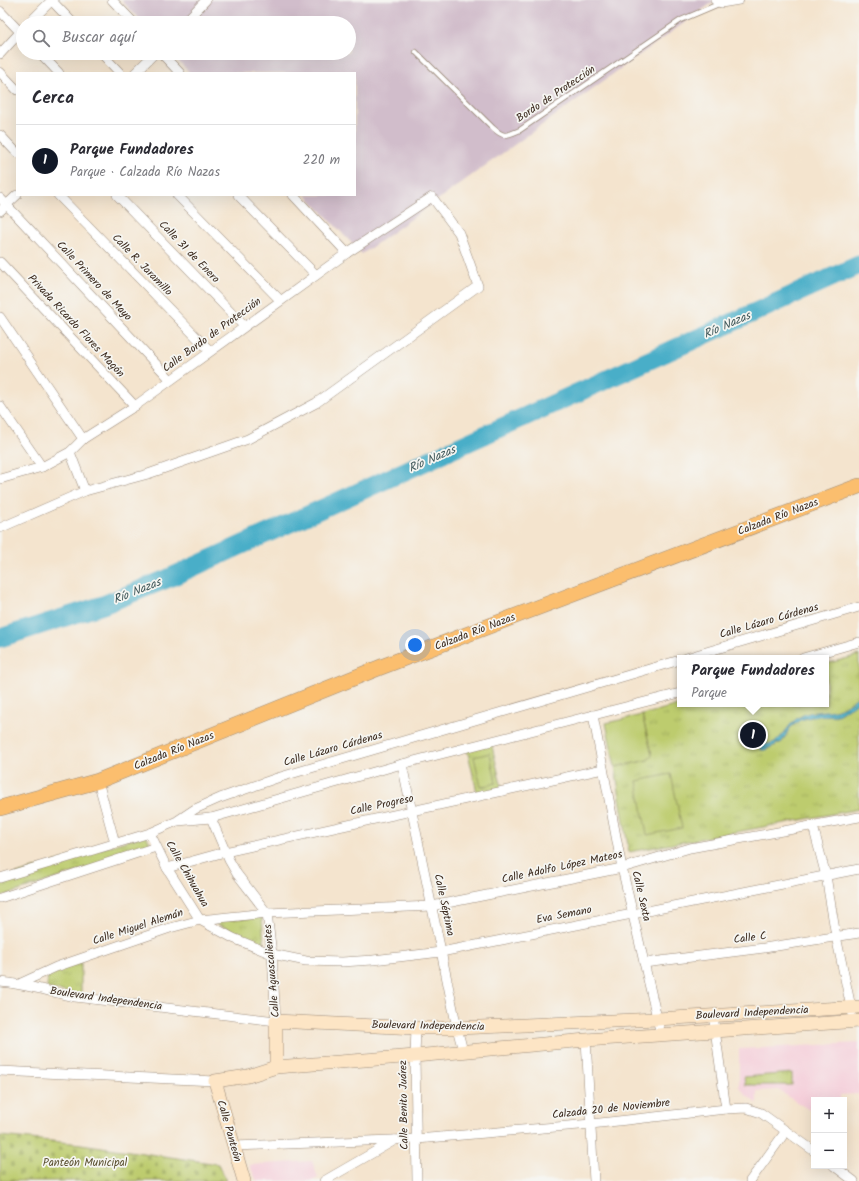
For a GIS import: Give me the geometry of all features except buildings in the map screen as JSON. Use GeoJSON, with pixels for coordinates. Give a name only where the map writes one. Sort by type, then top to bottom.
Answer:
{"type":"FeatureCollection","features":[{"type":"Feature","properties":{"kind":"main road","name":"Calzada Río Nazas"},"geometry":{"type":"LineString","coordinates":[[0,808],[98,781],[382,667],[859,486]]}},
{"type":"Feature","properties":{"kind":"street"},"geometry":{"type":"LineString","coordinates":[[36,16],[52,0],[67,16]]}},
{"type":"Feature","properties":{"kind":"street"},"geometry":{"type":"LineString","coordinates":[[112,0],[127,16]]}},
{"type":"Feature","properties":{"kind":"street"},"geometry":{"type":"LineString","coordinates":[[191,16],[206,0]]}},
{"type":"Feature","properties":{"kind":"street"},"geometry":{"type":"LineString","coordinates":[[718,2],[739,0]]}},
{"type":"Feature","properties":{"kind":"street"},"geometry":{"type":"LineString","coordinates":[[0,10],[16,26]]}},
{"type":"Feature","properties":{"kind":"street"},"geometry":{"type":"LineString","coordinates":[[0,54],[16,38]]}},
{"type":"Feature","properties":{"kind":"street"},"geometry":{"type":"LineString","coordinates":[[47,60],[58,72]]}},
{"type":"Feature","properties":{"kind":"street"},"geometry":{"type":"LineString","coordinates":[[108,60],[119,72]]}},
{"type":"Feature","properties":{"kind":"street"},"geometry":{"type":"LineString","coordinates":[[136,72],[148,60]]}},
{"type":"Feature","properties":{"kind":"street"},"geometry":{"type":"LineString","coordinates":[[168,60],[179,72]]}},
{"type":"Feature","properties":{"kind":"street"},"geometry":{"type":"LineString","coordinates":[[0,72],[16,89]]}},
{"type":"Feature","properties":{"kind":"street"},"geometry":{"type":"LineString","coordinates":[[0,135],[16,152]]}},
{"type":"Feature","properties":{"kind":"street"},"geometry":{"type":"LineString","coordinates":[[2,205],[16,196]]}},
{"type":"Feature","properties":{"kind":"street","name":"Calle R. Jaramillo"},"geometry":{"type":"LineString","coordinates":[[59,196],[210,351]]}},
{"type":"Feature","properties":{"kind":"street","name":"Calle 31 de Enero"},"geometry":{"type":"LineString","coordinates":[[117,196],[244,326]]}},
{"type":"Feature","properties":{"kind":"street"},"geometry":{"type":"LineString","coordinates":[[178,196],[280,300]]}},
{"type":"Feature","properties":{"kind":"street"},"geometry":{"type":"LineString","coordinates":[[239,196],[316,275]]}},
{"type":"Feature","properties":{"kind":"street"},"geometry":{"type":"LineString","coordinates":[[294,196],[347,253]]}},
{"type":"Feature","properties":{"kind":"street","name":"Calle Bordo de Protección"},"geometry":{"type":"LineString","coordinates":[[0,479],[42,467],[70,452],[83,439],[135,406],[280,300],[347,253],[432,197],[459,233],[478,286],[316,403],[248,439],[148,474],[85,491]]}},
{"type":"Feature","properties":{"kind":"street","name":"Calle Primero de Mayo"},"geometry":{"type":"LineString","coordinates":[[2,205],[170,379]]}},
{"type":"Feature","properties":{"kind":"street","name":"Privada Ricardo Flores Magón"},"geometry":{"type":"LineString","coordinates":[[0,262],[135,406]]}},
{"type":"Feature","properties":{"kind":"street"},"geometry":{"type":"LineString","coordinates":[[0,317],[83,439]]}},
{"type":"Feature","properties":{"kind":"street"},"geometry":{"type":"LineString","coordinates":[[0,406],[42,467]]}},
{"type":"Feature","properties":{"kind":"street"},"geometry":{"type":"LineString","coordinates":[[0,528],[85,491],[70,452]]}},
{"type":"Feature","properties":{"kind":"street","name":"Calle Lázaro Cárdenas"},"geometry":{"type":"LineString","coordinates":[[696,655],[859,607]]}},
{"type":"Feature","properties":{"kind":"street"},"geometry":{"type":"LineString","coordinates":[[814,655],[859,642]]}},
{"type":"Feature","properties":{"kind":"street","name":"Calle Lázaro Cárdenas"},"geometry":{"type":"LineString","coordinates":[[0,878],[150,833],[177,821],[196,809],[220,798],[277,778],[677,661]]}},
{"type":"Feature","properties":{"kind":"street"},"geometry":{"type":"LineString","coordinates":[[177,821],[212,818],[402,764],[677,694]]}},
{"type":"Feature","properties":{"kind":"street","name":"Calle Sexta"},"geometry":{"type":"LineString","coordinates":[[593,715],[622,868],[661,1035]]}},
{"type":"Feature","properties":{"kind":"street","name":"Calle Séptima"},"geometry":{"type":"LineString","coordinates":[[402,764],[462,1051]]}},
{"type":"Feature","properties":{"kind":"street","name":"Calle Progreso"},"geometry":{"type":"LineString","coordinates":[[167,868],[225,852],[603,770]]}},
{"type":"Feature","properties":{"kind":"street"},"geometry":{"type":"LineString","coordinates":[[98,781],[115,843]]}},
{"type":"Feature","properties":{"kind":"street","name":"Calle Adolfo López Mateos"},"geometry":{"type":"LineString","coordinates":[[267,913],[432,906],[622,868],[690,848],[859,817]]}},
{"type":"Feature","properties":{"kind":"street","name":"Calle Aguascalientes"},"geometry":{"type":"LineString","coordinates":[[212,818],[225,852],[238,874],[267,913],[272,954],[276,1021],[276,1067]]}},
{"type":"Feature","properties":{"kind":"street"},"geometry":{"type":"LineString","coordinates":[[813,826],[826,876],[836,936],[855,1007],[857,1021]]}},
{"type":"Feature","properties":{"kind":"street","name":"Calle Chihuahua"},"geometry":{"type":"LineString","coordinates":[[150,833],[167,868],[200,920],[233,938],[272,954]]}},
{"type":"Feature","properties":{"kind":"street"},"geometry":{"type":"LineString","coordinates":[[0,898],[156,847]]}},
{"type":"Feature","properties":{"kind":"street","name":"Eva Semano"},"geometry":{"type":"LineString","coordinates":[[272,954],[306,961],[342,962],[441,952],[859,869]]}},
{"type":"Feature","properties":{"kind":"street","name":"Calle Miguel Alemán"},"geometry":{"type":"LineString","coordinates":[[21,983],[56,967],[170,928],[200,920],[267,913]]}},
{"type":"Feature","properties":{"kind":"street","name":"Calle C"},"geometry":{"type":"LineString","coordinates":[[644,963],[764,948],[859,933]]}},
{"type":"Feature","properties":{"kind":"street","name":"Boulevard Independencia"},"geometry":{"type":"LineString","coordinates":[[0,982],[21,983],[44,991],[75,997],[276,1021],[416,1028],[457,1028],[657,1019],[855,1007]]}},
{"type":"Feature","properties":{"kind":"street"},"geometry":{"type":"LineString","coordinates":[[713,1015],[726,1109]]}},
{"type":"Feature","properties":{"kind":"street","name":"Boulevard Independencia"},"geometry":{"type":"LineString","coordinates":[[0,1071],[215,1081],[248,1076],[276,1067],[586,1040],[857,1021]]}},
{"type":"Feature","properties":{"kind":"street","name":"Calle Benito Juárez"},"geometry":{"type":"LineString","coordinates":[[416,1028],[417,1181]]}},
{"type":"Feature","properties":{"kind":"street"},"geometry":{"type":"LineString","coordinates":[[586,1040],[594,1181]]}},
{"type":"Feature","properties":{"kind":"street","name":"Calle Panteón"},"geometry":{"type":"LineString","coordinates":[[215,1081],[244,1181]]}},
{"type":"Feature","properties":{"kind":"street","name":"Calzada 20 de Noviembre"},"geometry":{"type":"LineString","coordinates":[[233,1146],[417,1139],[591,1124],[746,1108],[754,1110],[774,1121],[811,1149]]}},
{"type":"Feature","properties":{"kind":"street"},"geometry":{"type":"LineString","coordinates":[[750,1181],[786,1131]]}},
{"type":"Feature","properties":{"kind":"street","name":"Calzada 20 de Noviembre"},"geometry":{"type":"LineString","coordinates":[[324,1181],[396,1140]]}},
{"type":"Feature","properties":{"kind":"street"},"geometry":{"type":"LineString","coordinates":[[838,1169],[854,1181]]}},
{"type":"Feature","properties":{"kind":"lane","name":"Bordo de Protección"},"geometry":{"type":"LineString","coordinates":[[416,52],[493,128],[500,134],[506,135],[520,130],[681,20],[718,2]]}},
{"type":"Feature","properties":{"kind":"shaded area"},"geometry":{"type":"Polygon","coordinates":[[[121,0],[716,0],[362,254],[307,196],[356,196],[356,72],[189,72],[178,60],[356,60],[356,16],[136,16],[121,0]]]}},
{"type":"Feature","properties":{"kind":"shaded area"},"geometry":{"type":"Polygon","coordinates":[[[859,1043],[859,1094],[840,1095],[840,1097],[811,1097],[811,1111],[778,1090],[757,1091],[757,1104],[739,1087],[739,1049],[859,1043]]]}},
{"type":"Feature","properties":{"kind":"shaded area"},"geometry":{"type":"Polygon","coordinates":[[[312,1161],[318,1178],[312,1181],[257,1181],[249,1165],[312,1161]]]}},
{"type":"Feature","properties":{"kind":"green space"},"geometry":{"type":"Polygon","coordinates":[[[859,655],[859,809],[629,852],[615,767],[648,760],[652,755],[642,715],[677,705],[677,707],[829,707],[829,663],[859,655]]]}},
{"type":"Feature","properties":{"kind":"green space"},"geometry":{"type":"Polygon","coordinates":[[[642,715],[652,755],[648,760],[615,767],[606,723],[642,715]]]}},
{"type":"Feature","properties":{"kind":"green space"},"geometry":{"type":"Polygon","coordinates":[[[491,742],[502,789],[478,796],[467,749],[491,742]]]}},
{"type":"Feature","properties":{"kind":"green space"},"geometry":{"type":"Polygon","coordinates":[[[490,753],[496,783],[481,787],[474,757],[490,753]]]}},
{"type":"Feature","properties":{"kind":"green space"},"geometry":{"type":"Polygon","coordinates":[[[671,774],[682,828],[647,835],[637,781],[671,774]]]}},
{"type":"Feature","properties":{"kind":"green space"},"geometry":{"type":"Polygon","coordinates":[[[146,835],[152,847],[0,897],[0,879],[146,835]]]}},
{"type":"Feature","properties":{"kind":"green space"},"geometry":{"type":"Polygon","coordinates":[[[262,917],[264,944],[210,921],[262,917]]]}},
{"type":"Feature","properties":{"kind":"green space"},"geometry":{"type":"Polygon","coordinates":[[[81,961],[81,995],[47,988],[48,973],[81,961]]]}},
{"type":"Feature","properties":{"kind":"green space"},"geometry":{"type":"Polygon","coordinates":[[[792,1073],[792,1085],[745,1085],[744,1077],[792,1073]]]}},
{"type":"Feature","properties":{"kind":"green space","name":"Panteón Municipal"},"geometry":{"type":"Polygon","coordinates":[[[0,1136],[81,1144],[218,1164],[226,1181],[0,1181],[0,1136]]]}},
{"type":"Feature","properties":{"kind":"water"},"geometry":{"type":"Polygon","coordinates":[[[859,696],[859,701],[838,715],[815,716],[800,720],[790,728],[782,742],[765,750],[761,750],[760,746],[762,744],[774,742],[802,715],[811,712],[829,711],[840,708],[859,696]]]}},
{"type":"Feature","properties":{"kind":"waterway","name":"Río Nazas"},"geometry":{"type":"LineString","coordinates":[[0,638],[103,605],[169,578],[859,265]]}},
{"type":"Feature","properties":{"kind":"place","name":"Parque Fundadores"},"geometry":{"type":"Point","coordinates":[753,735]}}]}
